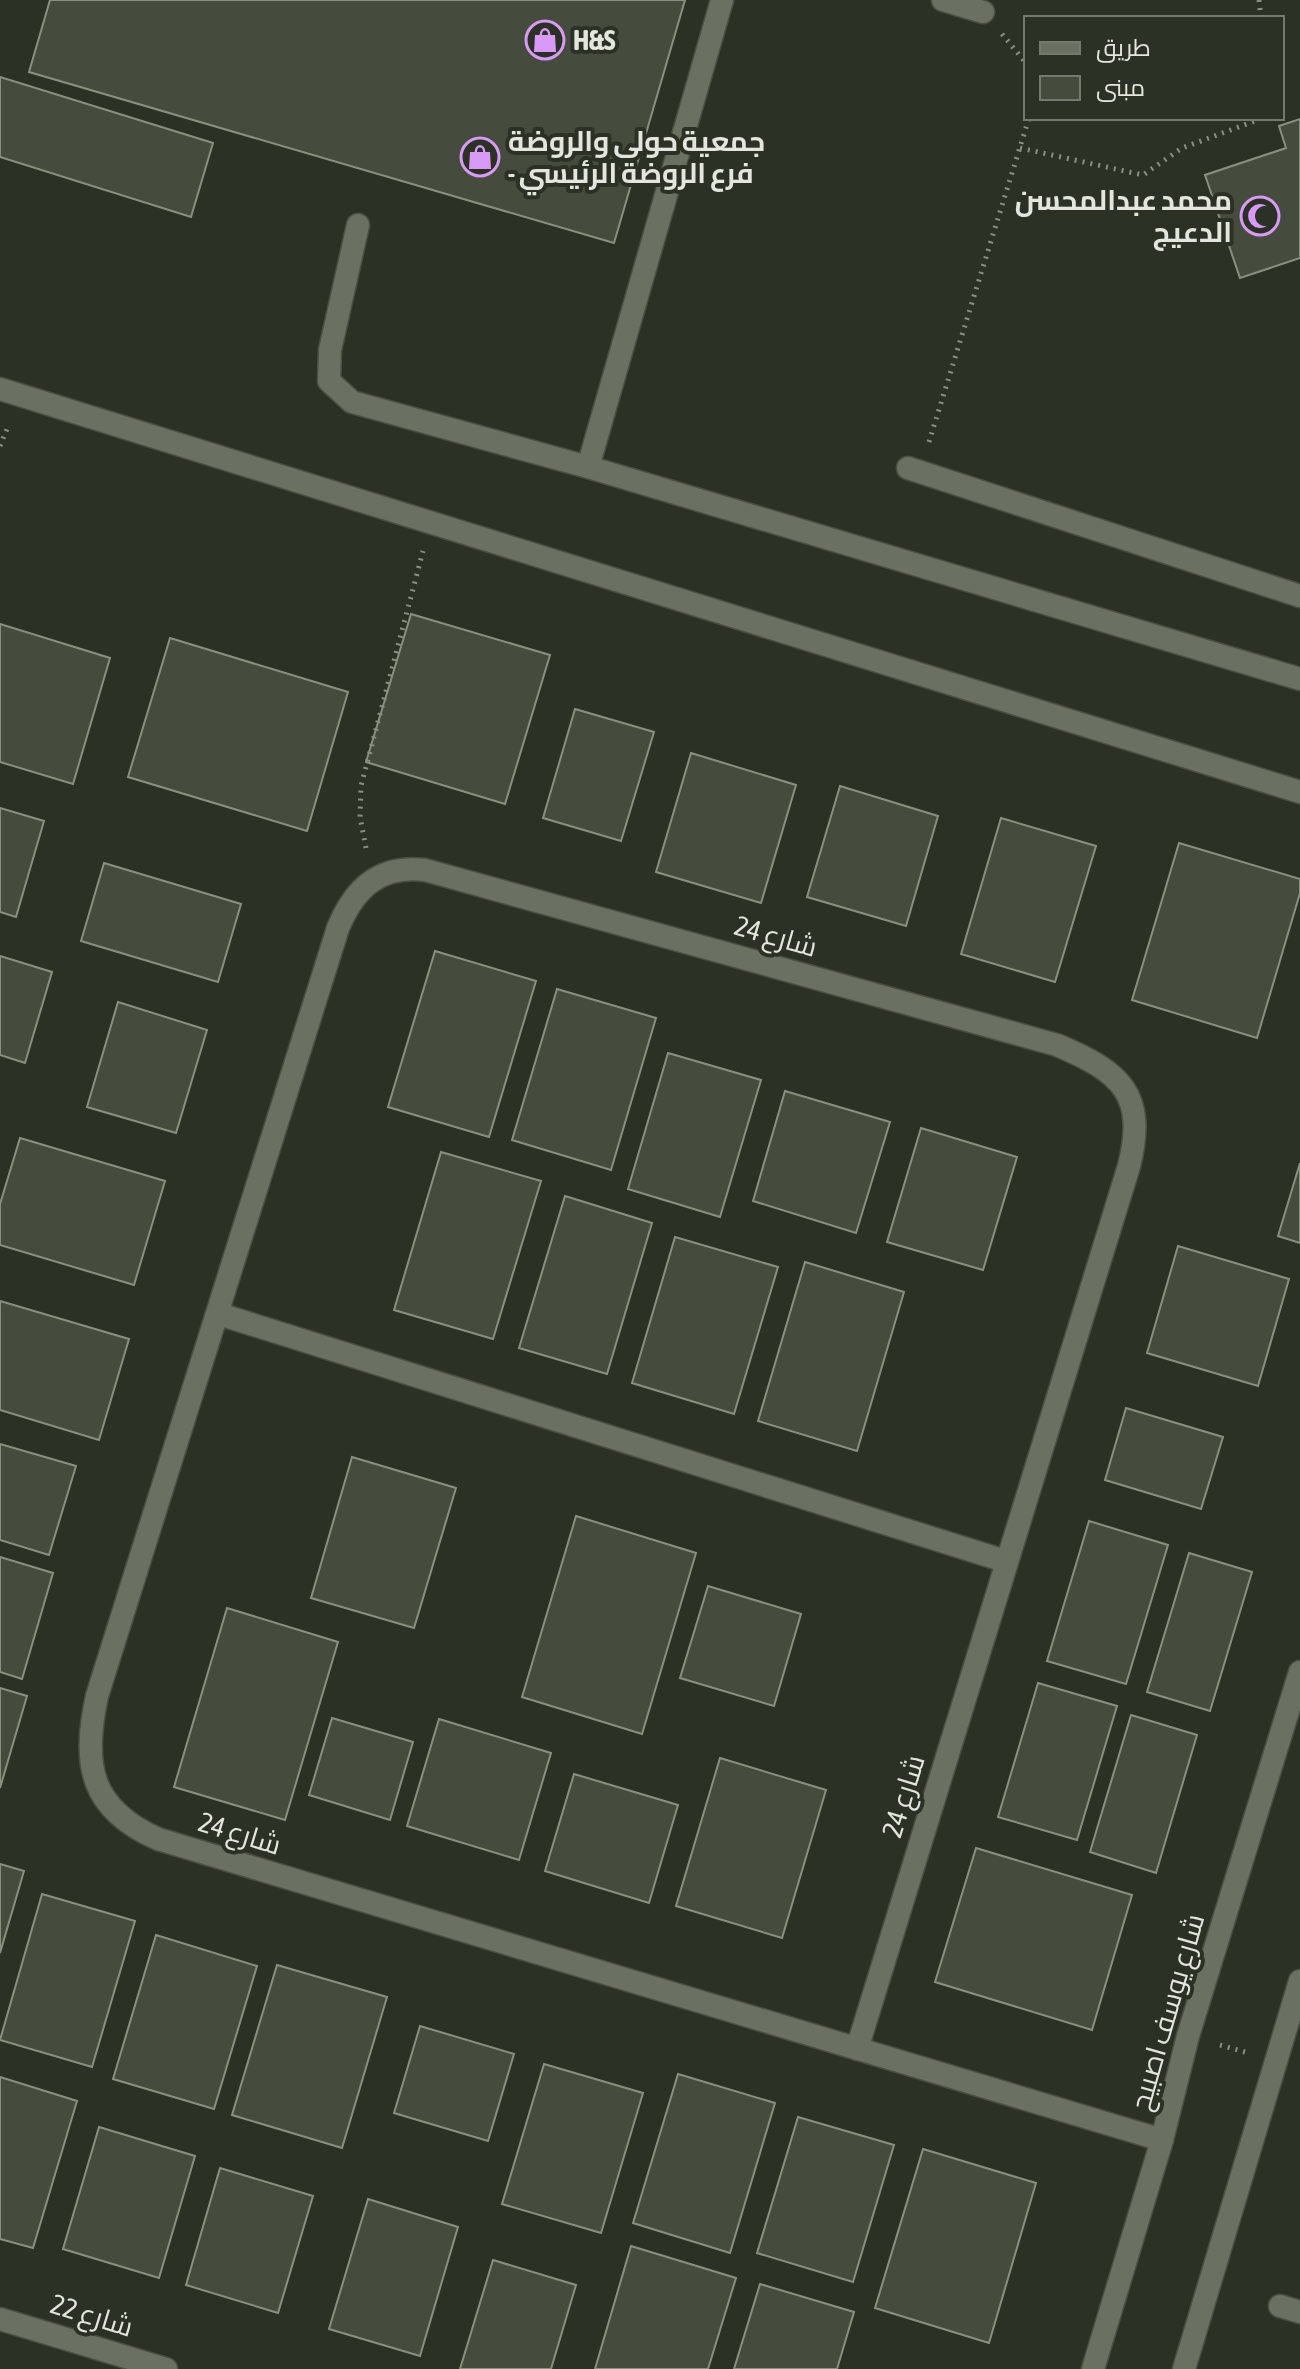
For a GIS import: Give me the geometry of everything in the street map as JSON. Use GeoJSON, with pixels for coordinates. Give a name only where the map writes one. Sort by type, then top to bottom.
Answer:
{"type":"FeatureCollection","features":[{"type":"Feature","properties":{"kind":"street"},"geometry":{"type":"LineString","coordinates":[[588,467],[722,0]]}},
{"type":"Feature","properties":{"kind":"street"},"geometry":{"type":"LineString","coordinates":[[943,0],[983,12]]}},
{"type":"Feature","properties":{"kind":"street"},"geometry":{"type":"LineString","coordinates":[[358,225],[330,350],[329,381],[352,402],[588,467],[1300,679]]}},
{"type":"Feature","properties":{"kind":"street"},"geometry":{"type":"LineString","coordinates":[[0,389],[1300,792]]}},
{"type":"Feature","properties":{"kind":"street"},"geometry":{"type":"LineString","coordinates":[[908,468],[1300,596]]}},
{"type":"Feature","properties":{"kind":"street","name":"شارع 24"},"geometry":{"type":"LineString","coordinates":[[857,2049],[1133,1148],[1136,1115],[1127,1090],[1101,1066],[1057,1045],[425,870],[399,869],[376,875],[353,898],[338,928],[90,1726],[93,1776],[112,1811],[130,1825],[158,1839],[857,2049],[1162,2140]]}},
{"type":"Feature","properties":{"kind":"street"},"geometry":{"type":"LineString","coordinates":[[219,1314],[1005,1561]]}},
{"type":"Feature","properties":{"kind":"street","name":"شارع يوسف اصبيح"},"geometry":{"type":"LineString","coordinates":[[1093,2369],[1162,2140],[1188,2036],[1300,1672]]}},
{"type":"Feature","properties":{"kind":"street"},"geometry":{"type":"LineString","coordinates":[[1184,2369],[1300,1981]]}},
{"type":"Feature","properties":{"kind":"street","name":"شارع 22"},"geometry":{"type":"LineString","coordinates":[[0,2319],[166,2369]]}},
{"type":"Feature","properties":{"kind":"path"},"geometry":{"type":"LineString","coordinates":[[927,448],[1028,120]]}},
{"type":"Feature","properties":{"kind":"path"},"geometry":{"type":"LineString","coordinates":[[1020,148],[1143,175],[1182,148],[1255,120]]}},
{"type":"Feature","properties":{"kind":"path"},"geometry":{"type":"LineString","coordinates":[[376,875],[365,847],[361,786],[431,522]]}},
{"type":"Feature","properties":{"kind":"path"},"geometry":{"type":"LineString","coordinates":[[1188,2036],[1275,2060]]}},
{"type":"Feature","properties":{"kind":"building","name":"جمعية حولي والروضة - فرع الروضة الرئيسي"},"geometry":{"type":"Polygon","coordinates":[[[50,0],[685,0],[614,243],[29,72],[50,0]]]}},
{"type":"Feature","properties":{"kind":"building"},"geometry":{"type":"Polygon","coordinates":[[[0,77],[213,143],[191,217],[0,157],[0,77]]]}},
{"type":"Feature","properties":{"kind":"building","name":"محمد عبدالمحسن الدعيج"},"geometry":{"type":"Polygon","coordinates":[[[1300,119],[1300,258],[1240,278],[1205,175],[1286,148],[1279,126],[1300,119]]]}},
{"type":"Feature","properties":{"kind":"building"},"geometry":{"type":"Polygon","coordinates":[[[411,614],[550,655],[505,804],[366,762],[411,614]]]}},
{"type":"Feature","properties":{"kind":"building"},"geometry":{"type":"Polygon","coordinates":[[[0,624],[110,658],[73,784],[0,762],[0,624]]]}},
{"type":"Feature","properties":{"kind":"building"},"geometry":{"type":"Polygon","coordinates":[[[170,638],[348,692],[307,831],[128,777],[170,638]]]}},
{"type":"Feature","properties":{"kind":"building"},"geometry":{"type":"Polygon","coordinates":[[[575,709],[654,732],[621,841],[543,818],[575,709]]]}},
{"type":"Feature","properties":{"kind":"building"},"geometry":{"type":"Polygon","coordinates":[[[691,753],[796,785],[761,903],[656,872],[691,753]]]}},
{"type":"Feature","properties":{"kind":"building"},"geometry":{"type":"Polygon","coordinates":[[[840,786],[938,816],[906,926],[807,897],[840,786]]]}},
{"type":"Feature","properties":{"kind":"building"},"geometry":{"type":"Polygon","coordinates":[[[0,808],[44,821],[16,917],[0,912],[0,808]]]}},
{"type":"Feature","properties":{"kind":"building"},"geometry":{"type":"Polygon","coordinates":[[[1001,818],[1096,846],[1055,982],[961,954],[1001,818]]]}},
{"type":"Feature","properties":{"kind":"building"},"geometry":{"type":"Polygon","coordinates":[[[1179,843],[1300,879],[1300,893],[1257,1038],[1132,1000],[1179,843]]]}},
{"type":"Feature","properties":{"kind":"building"},"geometry":{"type":"Polygon","coordinates":[[[104,863],[241,904],[218,982],[81,941],[104,863]]]}},
{"type":"Feature","properties":{"kind":"building"},"geometry":{"type":"Polygon","coordinates":[[[435,951],[536,981],[489,1137],[388,1107],[435,951]]]}},
{"type":"Feature","properties":{"kind":"building"},"geometry":{"type":"Polygon","coordinates":[[[0,956],[52,972],[25,1063],[0,1055],[0,956]]]}},
{"type":"Feature","properties":{"kind":"building"},"geometry":{"type":"Polygon","coordinates":[[[557,989],[656,1018],[611,1170],[512,1140],[557,989]]]}},
{"type":"Feature","properties":{"kind":"building"},"geometry":{"type":"Polygon","coordinates":[[[118,1002],[207,1030],[176,1133],[87,1107],[118,1002]]]}},
{"type":"Feature","properties":{"kind":"building"},"geometry":{"type":"Polygon","coordinates":[[[668,1053],[761,1080],[720,1217],[628,1189],[668,1053]]]}},
{"type":"Feature","properties":{"kind":"building"},"geometry":{"type":"Polygon","coordinates":[[[785,1091],[890,1122],[856,1233],[753,1201],[785,1091]]]}},
{"type":"Feature","properties":{"kind":"building"},"geometry":{"type":"Polygon","coordinates":[[[921,1128],[1017,1157],[983,1270],[887,1242],[921,1128]]]}},
{"type":"Feature","properties":{"kind":"building"},"geometry":{"type":"Polygon","coordinates":[[[20,1138],[165,1181],[134,1285],[0,1245],[0,1204],[20,1138]]]}},
{"type":"Feature","properties":{"kind":"building"},"geometry":{"type":"Polygon","coordinates":[[[441,1152],[541,1181],[493,1339],[394,1310],[441,1152]]]}},
{"type":"Feature","properties":{"kind":"building"},"geometry":{"type":"Polygon","coordinates":[[[1300,1163],[1300,1243],[1278,1236],[1300,1163]]]}},
{"type":"Feature","properties":{"kind":"building"},"geometry":{"type":"Polygon","coordinates":[[[565,1196],[652,1223],[607,1374],[519,1348],[565,1196]]]}},
{"type":"Feature","properties":{"kind":"building"},"geometry":{"type":"Polygon","coordinates":[[[675,1237],[778,1267],[734,1414],[632,1383],[675,1237]]]}},
{"type":"Feature","properties":{"kind":"building"},"geometry":{"type":"Polygon","coordinates":[[[1178,1246],[1289,1279],[1258,1386],[1147,1353],[1178,1246]]]}},
{"type":"Feature","properties":{"kind":"building"},"geometry":{"type":"Polygon","coordinates":[[[805,1262],[904,1292],[857,1451],[758,1421],[805,1262]]]}},
{"type":"Feature","properties":{"kind":"building"},"geometry":{"type":"Polygon","coordinates":[[[0,1301],[129,1339],[99,1440],[0,1410],[0,1301]]]}},
{"type":"Feature","properties":{"kind":"building"},"geometry":{"type":"Polygon","coordinates":[[[1126,1408],[1223,1437],[1201,1509],[1105,1480],[1126,1408]]]}},
{"type":"Feature","properties":{"kind":"building"},"geometry":{"type":"Polygon","coordinates":[[[0,1444],[76,1466],[49,1555],[0,1540],[0,1444]]]}},
{"type":"Feature","properties":{"kind":"building"},"geometry":{"type":"Polygon","coordinates":[[[352,1457],[456,1488],[414,1628],[311,1598],[352,1457]]]}},
{"type":"Feature","properties":{"kind":"building"},"geometry":{"type":"Polygon","coordinates":[[[576,1516],[696,1553],[642,1734],[522,1697],[576,1516]]]}},
{"type":"Feature","properties":{"kind":"building"},"geometry":{"type":"Polygon","coordinates":[[[1089,1521],[1168,1545],[1126,1684],[1047,1661],[1089,1521]]]}},
{"type":"Feature","properties":{"kind":"building"},"geometry":{"type":"Polygon","coordinates":[[[1189,1553],[1252,1572],[1210,1711],[1147,1692],[1189,1553]]]}},
{"type":"Feature","properties":{"kind":"building"},"geometry":{"type":"Polygon","coordinates":[[[0,1557],[53,1573],[22,1679],[0,1672],[0,1557]]]}},
{"type":"Feature","properties":{"kind":"building"},"geometry":{"type":"Polygon","coordinates":[[[708,1586],[801,1614],[774,1706],[680,1678],[708,1586]]]}},
{"type":"Feature","properties":{"kind":"building"},"geometry":{"type":"Polygon","coordinates":[[[227,1608],[338,1642],[285,1820],[174,1787],[227,1608]]]}},
{"type":"Feature","properties":{"kind":"building"},"geometry":{"type":"Polygon","coordinates":[[[1038,1683],[1117,1706],[1077,1840],[998,1817],[1038,1683]]]}},
{"type":"Feature","properties":{"kind":"building"},"geometry":{"type":"Polygon","coordinates":[[[0,1688],[27,1696],[0,1788],[0,1688]]]}},
{"type":"Feature","properties":{"kind":"building"},"geometry":{"type":"Polygon","coordinates":[[[1131,1715],[1197,1735],[1156,1873],[1090,1852],[1131,1715]]]}},
{"type":"Feature","properties":{"kind":"building"},"geometry":{"type":"Polygon","coordinates":[[[332,1718],[413,1742],[390,1820],[309,1795],[332,1718]]]}},
{"type":"Feature","properties":{"kind":"building"},"geometry":{"type":"Polygon","coordinates":[[[439,1719],[551,1753],[519,1860],[407,1826],[439,1719]]]}},
{"type":"Feature","properties":{"kind":"building"},"geometry":{"type":"Polygon","coordinates":[[[720,1758],[826,1790],[782,1938],[676,1906],[720,1758]]]}},
{"type":"Feature","properties":{"kind":"building"},"geometry":{"type":"Polygon","coordinates":[[[574,1774],[678,1805],[649,1903],[545,1871],[574,1774]]]}},
{"type":"Feature","properties":{"kind":"building"},"geometry":{"type":"Polygon","coordinates":[[[976,1848],[1132,1895],[1092,2030],[935,1982],[976,1848]]]}},
{"type":"Feature","properties":{"kind":"building"},"geometry":{"type":"Polygon","coordinates":[[[0,1864],[24,1871],[0,1953],[0,1864]]]}},
{"type":"Feature","properties":{"kind":"building"},"geometry":{"type":"Polygon","coordinates":[[[42,1894],[135,1921],[92,2067],[0,2040],[42,1894]]]}},
{"type":"Feature","properties":{"kind":"building"},"geometry":{"type":"Polygon","coordinates":[[[156,1935],[257,1966],[214,2109],[113,2079],[156,1935]]]}},
{"type":"Feature","properties":{"kind":"building"},"geometry":{"type":"Polygon","coordinates":[[[277,1965],[387,1997],[342,2148],[232,2115],[277,1965]]]}},
{"type":"Feature","properties":{"kind":"building"},"geometry":{"type":"Polygon","coordinates":[[[420,2026],[514,2054],[488,2141],[394,2113],[420,2026]]]}},
{"type":"Feature","properties":{"kind":"building"},"geometry":{"type":"Polygon","coordinates":[[[544,2064],[643,2093],[601,2233],[502,2204],[544,2064]]]}},
{"type":"Feature","properties":{"kind":"building"},"geometry":{"type":"Polygon","coordinates":[[[678,2074],[775,2103],[730,2253],[633,2223],[678,2074]]]}},
{"type":"Feature","properties":{"kind":"building"},"geometry":{"type":"Polygon","coordinates":[[[0,2077],[77,2101],[33,2248],[0,2239],[0,2077]]]}},
{"type":"Feature","properties":{"kind":"building"},"geometry":{"type":"Polygon","coordinates":[[[798,2117],[894,2145],[853,2282],[757,2253],[798,2117]]]}},
{"type":"Feature","properties":{"kind":"building"},"geometry":{"type":"Polygon","coordinates":[[[99,2127],[195,2156],[159,2278],[63,2249],[99,2127]]]}},
{"type":"Feature","properties":{"kind":"building"},"geometry":{"type":"Polygon","coordinates":[[[923,2149],[1036,2183],[989,2343],[875,2308],[923,2149]]]}},
{"type":"Feature","properties":{"kind":"building"},"geometry":{"type":"Polygon","coordinates":[[[220,2168],[313,2196],[278,2313],[186,2285],[220,2168]]]}},
{"type":"Feature","properties":{"kind":"building"},"geometry":{"type":"Polygon","coordinates":[[[368,2199],[458,2227],[420,2356],[329,2329],[368,2199]]]}},
{"type":"Feature","properties":{"kind":"building"},"geometry":{"type":"Polygon","coordinates":[[[631,2246],[736,2278],[708,2369],[595,2369],[631,2246]]]}},
{"type":"Feature","properties":{"kind":"building"},"geometry":{"type":"Polygon","coordinates":[[[493,2260],[576,2285],[551,2369],[460,2369],[493,2260]]]}},
{"type":"Feature","properties":{"kind":"building"},"geometry":{"type":"Polygon","coordinates":[[[760,2284],[854,2312],[837,2369],[734,2369],[760,2284]]]}},
{"type":"Feature","properties":{"kind":"place","name":"H&S"},"geometry":{"type":"Point","coordinates":[545,40]}},
{"type":"Feature","properties":{"kind":"place","name":"جمعية حولي والروضة - فرع الروضة الرئيسي"},"geometry":{"type":"Point","coordinates":[480,157]}},
{"type":"Feature","properties":{"kind":"place","name":"محمد عبدالمحسن الدعيج"},"geometry":{"type":"Point","coordinates":[1260,216]}}]}
